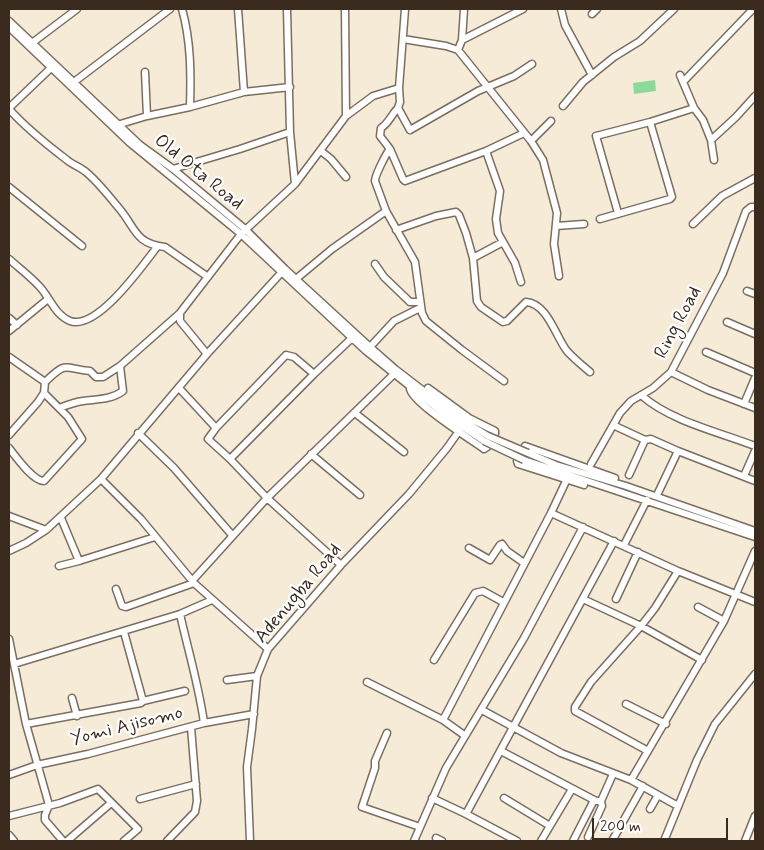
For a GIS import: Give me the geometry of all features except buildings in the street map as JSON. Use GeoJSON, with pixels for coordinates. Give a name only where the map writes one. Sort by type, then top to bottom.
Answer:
{"type":"FeatureCollection","features":[{"type":"Feature","properties":{"kind":"street"},"geometry":{"type":"LineString","coordinates":[[32,42],[77,9]]}},
{"type":"Feature","properties":{"kind":"street"},"geometry":{"type":"LineString","coordinates":[[74,82],[170,9]]}},
{"type":"Feature","properties":{"kind":"street"},"geometry":{"type":"LineString","coordinates":[[182,9],[189,38],[190,107]]}},
{"type":"Feature","properties":{"kind":"street"},"geometry":{"type":"LineString","coordinates":[[238,9],[244,92]]}},
{"type":"Feature","properties":{"kind":"street"},"geometry":{"type":"LineString","coordinates":[[287,9],[290,132],[295,184]]}},
{"type":"Feature","properties":{"kind":"street"},"geometry":{"type":"LineString","coordinates":[[345,9],[346,116]]}},
{"type":"Feature","properties":{"kind":"street"},"geometry":{"type":"LineString","coordinates":[[405,9],[399,88],[400,102],[398,108],[390,115],[388,122],[380,131],[380,136],[390,149],[403,179],[405,181],[486,151],[524,133]]}},
{"type":"Feature","properties":{"kind":"street"},"geometry":{"type":"LineString","coordinates":[[458,50],[462,40],[464,9]]}},
{"type":"Feature","properties":{"kind":"street"},"geometry":{"type":"LineString","coordinates":[[561,9],[565,25],[592,75]]}},
{"type":"Feature","properties":{"kind":"street"},"geometry":{"type":"LineString","coordinates":[[592,14],[597,9]]}},
{"type":"Feature","properties":{"kind":"street"},"geometry":{"type":"LineString","coordinates":[[563,106],[583,82],[614,57],[640,41],[674,9]]}},
{"type":"Feature","properties":{"kind":"street"},"geometry":{"type":"LineString","coordinates":[[683,82],[753,9]]}},
{"type":"Feature","properties":{"kind":"street"},"geometry":{"type":"LineString","coordinates":[[462,40],[523,10]]}},
{"type":"Feature","properties":{"kind":"street","name":"Old Ota Road"},"geometry":{"type":"LineString","coordinates":[[9,21],[117,125],[145,150],[173,169],[296,279],[368,349]]}},
{"type":"Feature","properties":{"kind":"street","name":"Old Ota Road"},"geometry":{"type":"LineString","coordinates":[[9,27],[137,149],[243,232],[281,273],[352,338],[368,349]]}},
{"type":"Feature","properties":{"kind":"street"},"geometry":{"type":"LineString","coordinates":[[404,39],[446,46],[458,50],[531,141],[543,160],[557,213],[554,244],[559,276]]}},
{"type":"Feature","properties":{"kind":"street"},"geometry":{"type":"LineString","coordinates":[[398,108],[410,130],[478,91],[514,76],[532,64]]}},
{"type":"Feature","properties":{"kind":"street"},"geometry":{"type":"LineString","coordinates":[[52,67],[9,109],[21,123],[68,161],[86,172],[119,208],[135,234],[157,247],[165,247],[208,277]]}},
{"type":"Feature","properties":{"kind":"street"},"geometry":{"type":"LineString","coordinates":[[145,72],[146,116]]}},
{"type":"Feature","properties":{"kind":"street"},"geometry":{"type":"LineString","coordinates":[[680,75],[694,108],[703,120],[711,140],[714,160]]}},
{"type":"Feature","properties":{"kind":"street"},"geometry":{"type":"LineString","coordinates":[[117,125],[244,92],[290,87]]}},
{"type":"Feature","properties":{"kind":"street"},"geometry":{"type":"LineString","coordinates":[[9,435],[34,408],[44,392],[45,382],[58,369],[62,367],[90,371],[100,378],[120,366],[180,313],[243,232],[295,184],[346,116],[373,96],[399,88]]}},
{"type":"Feature","properties":{"kind":"street"},"geometry":{"type":"LineString","coordinates":[[711,140],[755,96]]}},
{"type":"Feature","properties":{"kind":"street"},"geometry":{"type":"LineString","coordinates":[[618,213],[596,136],[694,108]]}},
{"type":"Feature","properties":{"kind":"street"},"geometry":{"type":"LineString","coordinates":[[531,141],[551,121]]}},
{"type":"Feature","properties":{"kind":"street"},"geometry":{"type":"LineString","coordinates":[[600,219],[672,197],[650,122]]}},
{"type":"Feature","properties":{"kind":"street"},"geometry":{"type":"LineString","coordinates":[[173,169],[290,132]]}},
{"type":"Feature","properties":{"kind":"street"},"geometry":{"type":"LineString","coordinates":[[390,149],[385,154],[384,162],[375,176],[375,181],[386,211],[416,262],[420,305],[426,321],[504,381]]}},
{"type":"Feature","properties":{"kind":"street"},"geometry":{"type":"LineString","coordinates":[[320,151],[332,159],[346,177]]}},
{"type":"Feature","properties":{"kind":"street"},"geometry":{"type":"LineString","coordinates":[[486,151],[500,191],[496,219],[498,233],[515,263],[521,282]]}},
{"type":"Feature","properties":{"kind":"street"},"geometry":{"type":"LineString","coordinates":[[693,224],[722,196],[755,178]]}},
{"type":"Feature","properties":{"kind":"street"},"geometry":{"type":"LineString","coordinates":[[9,187],[82,246]]}},
{"type":"Feature","properties":{"kind":"street","name":"Ring Road"},"geometry":{"type":"LineString","coordinates":[[591,464],[620,412],[631,401],[653,388],[671,372],[723,273],[746,211],[751,207],[755,207]]}},
{"type":"Feature","properties":{"kind":"street"},"geometry":{"type":"LineString","coordinates":[[296,279],[332,249],[386,211]]}},
{"type":"Feature","properties":{"kind":"street"},"geometry":{"type":"LineString","coordinates":[[396,230],[436,216],[456,212],[459,215],[473,258],[476,296],[481,307],[502,322],[506,322],[526,302],[532,303],[538,307],[555,328],[566,349],[590,372]]}},
{"type":"Feature","properties":{"kind":"street"},"geometry":{"type":"LineString","coordinates":[[556,226],[584,224]]}},
{"type":"Feature","properties":{"kind":"street"},"geometry":{"type":"LineString","coordinates":[[473,258],[503,242]]}},
{"type":"Feature","properties":{"kind":"street"},"geometry":{"type":"LineString","coordinates":[[9,259],[40,287],[59,313],[71,322],[86,319],[103,309],[123,291],[157,247]]}},
{"type":"Feature","properties":{"kind":"street"},"geometry":{"type":"LineString","coordinates":[[375,264],[384,277],[410,302],[420,305]]}},
{"type":"Feature","properties":{"kind":"street"},"geometry":{"type":"LineString","coordinates":[[9,551],[18,548],[46,530],[101,479],[138,433],[207,354],[281,273]]}},
{"type":"Feature","properties":{"kind":"street"},"geometry":{"type":"LineString","coordinates":[[747,291],[755,294]]}},
{"type":"Feature","properties":{"kind":"street"},"geometry":{"type":"LineString","coordinates":[[9,332],[48,299]]}},
{"type":"Feature","properties":{"kind":"street"},"geometry":{"type":"LineString","coordinates":[[368,349],[394,322],[420,305]]}},
{"type":"Feature","properties":{"kind":"street"},"geometry":{"type":"LineString","coordinates":[[180,313],[180,321],[207,354]]}},
{"type":"Feature","properties":{"kind":"street"},"geometry":{"type":"LineString","coordinates":[[9,318],[17,325]]}},
{"type":"Feature","properties":{"kind":"street"},"geometry":{"type":"LineString","coordinates":[[726,322],[755,334]]}},
{"type":"Feature","properties":{"kind":"street"},"geometry":{"type":"LineString","coordinates":[[230,459],[352,338]]}},
{"type":"Feature","properties":{"kind":"street"},"geometry":{"type":"LineString","coordinates":[[368,349],[394,374],[412,386],[423,385],[470,418],[495,431],[496,433],[489,446],[484,449],[414,397],[412,386]]}},
{"type":"Feature","properties":{"kind":"street"},"geometry":{"type":"LineString","coordinates":[[368,349],[448,417],[524,460],[755,537]]}},
{"type":"Feature","properties":{"kind":"street"},"geometry":{"type":"LineString","coordinates":[[706,352],[755,373]]}},
{"type":"Feature","properties":{"kind":"street"},"geometry":{"type":"LineString","coordinates":[[314,374],[294,356],[286,355],[216,428],[208,439],[267,498],[341,565]]}},
{"type":"Feature","properties":{"kind":"street"},"geometry":{"type":"LineString","coordinates":[[9,357],[45,382]]}},
{"type":"Feature","properties":{"kind":"street"},"geometry":{"type":"LineString","coordinates":[[59,408],[120,394],[123,391],[120,366]]}},
{"type":"Feature","properties":{"kind":"street"},"geometry":{"type":"LineString","coordinates":[[671,372],[708,390],[755,408]]}},
{"type":"Feature","properties":{"kind":"street"},"geometry":{"type":"LineString","coordinates":[[116,589],[122,606],[126,607],[193,582],[232,535],[267,498],[394,374]]}},
{"type":"Feature","properties":{"kind":"street"},"geometry":{"type":"LineString","coordinates":[[744,404],[755,378]]}},
{"type":"Feature","properties":{"kind":"street"},"geometry":{"type":"LineString","coordinates":[[179,388],[216,428]]}},
{"type":"Feature","properties":{"kind":"street"},"geometry":{"type":"LineString","coordinates":[[9,448],[34,477],[44,481],[82,439],[68,418],[44,392]]}},
{"type":"Feature","properties":{"kind":"street"},"geometry":{"type":"LineString","coordinates":[[641,395],[655,406],[672,415],[755,446]]}},
{"type":"Feature","properties":{"kind":"street"},"geometry":{"type":"LineString","coordinates":[[355,412],[404,452]]}},
{"type":"Feature","properties":{"kind":"street"},"geometry":{"type":"LineString","coordinates":[[614,425],[645,440],[651,439],[755,480]]}},
{"type":"Feature","properties":{"kind":"street","name":"Adenugba Road"},"geometry":{"type":"LineString","coordinates":[[250,841],[247,766],[254,714],[256,676],[268,649],[341,565],[409,494],[447,448],[458,431]]}},
{"type":"Feature","properties":{"kind":"street"},"geometry":{"type":"LineString","coordinates":[[138,433],[174,468],[232,535]]}},
{"type":"Feature","properties":{"kind":"street"},"geometry":{"type":"LineString","coordinates":[[486,438],[563,467],[626,486],[755,531]]}},
{"type":"Feature","properties":{"kind":"street"},"geometry":{"type":"LineString","coordinates":[[629,475],[645,440]]}},
{"type":"Feature","properties":{"kind":"street"},"geometry":{"type":"LineString","coordinates":[[622,493],[598,489],[518,464],[517,461],[525,446],[528,446],[618,479],[626,486]]}},
{"type":"Feature","properties":{"kind":"street"},"geometry":{"type":"LineString","coordinates":[[658,493],[678,451]]}},
{"type":"Feature","properties":{"kind":"street"},"geometry":{"type":"LineString","coordinates":[[744,476],[755,451]]}},
{"type":"Feature","properties":{"kind":"street"},"geometry":{"type":"LineString","coordinates":[[311,454],[360,495]]}},
{"type":"Feature","properties":{"kind":"street"},"geometry":{"type":"LineString","coordinates":[[101,479],[141,519],[193,582],[268,649]]}},
{"type":"Feature","properties":{"kind":"street"},"geometry":{"type":"LineString","coordinates":[[442,720],[567,479]]}},
{"type":"Feature","properties":{"kind":"street"},"geometry":{"type":"LineString","coordinates":[[624,545],[647,500]]}},
{"type":"Feature","properties":{"kind":"street"},"geometry":{"type":"LineString","coordinates":[[551,513],[678,571],[755,602]]}},
{"type":"Feature","properties":{"kind":"street"},"geometry":{"type":"LineString","coordinates":[[9,516],[46,530]]}},
{"type":"Feature","properties":{"kind":"street"},"geometry":{"type":"LineString","coordinates":[[61,518],[79,561]]}},
{"type":"Feature","properties":{"kind":"street"},"geometry":{"type":"LineString","coordinates":[[414,841],[446,768],[464,735],[482,710],[524,638],[583,527]]}},
{"type":"Feature","properties":{"kind":"street"},"geometry":{"type":"LineString","coordinates":[[59,566],[155,536]]}},
{"type":"Feature","properties":{"kind":"street"},"geometry":{"type":"LineString","coordinates":[[466,814],[614,541]]}},
{"type":"Feature","properties":{"kind":"street"},"geometry":{"type":"LineString","coordinates":[[469,548],[490,560],[502,544],[507,551],[524,563]]}},
{"type":"Feature","properties":{"kind":"street"},"geometry":{"type":"LineString","coordinates":[[631,780],[666,724],[724,621],[755,551]]}},
{"type":"Feature","properties":{"kind":"street"},"geometry":{"type":"LineString","coordinates":[[616,599],[638,552]]}},
{"type":"Feature","properties":{"kind":"street"},"geometry":{"type":"LineString","coordinates":[[648,751],[575,710],[591,682],[641,626],[655,608],[678,571]]}},
{"type":"Feature","properties":{"kind":"street"},"geometry":{"type":"LineString","coordinates":[[434,660],[475,593],[483,592],[503,602]]}},
{"type":"Feature","properties":{"kind":"street"},"geometry":{"type":"LineString","coordinates":[[583,598],[641,626],[702,660]]}},
{"type":"Feature","properties":{"kind":"street"},"geometry":{"type":"LineString","coordinates":[[14,664],[180,614],[212,600]]}},
{"type":"Feature","properties":{"kind":"street"},"geometry":{"type":"LineString","coordinates":[[698,607],[724,621]]}},
{"type":"Feature","properties":{"kind":"street"},"geometry":{"type":"LineString","coordinates":[[180,614],[193,670],[201,694],[204,722]]}},
{"type":"Feature","properties":{"kind":"street"},"geometry":{"type":"LineString","coordinates":[[124,632],[143,701]]}},
{"type":"Feature","properties":{"kind":"street"},"geometry":{"type":"LineString","coordinates":[[9,639],[26,724],[49,805],[45,815],[46,823],[65,841],[111,803]]}},
{"type":"Feature","properties":{"kind":"street"},"geometry":{"type":"LineString","coordinates":[[664,841],[697,760],[715,724],[755,674]]}},
{"type":"Feature","properties":{"kind":"street"},"geometry":{"type":"LineString","coordinates":[[227,680],[256,676]]}},
{"type":"Feature","properties":{"kind":"street"},"geometry":{"type":"LineString","coordinates":[[367,682],[442,720],[464,735]]}},
{"type":"Feature","properties":{"kind":"street"},"geometry":{"type":"LineString","coordinates":[[26,724],[140,703],[185,691]]}},
{"type":"Feature","properties":{"kind":"street"},"geometry":{"type":"LineString","coordinates":[[72,698],[77,716]]}},
{"type":"Feature","properties":{"kind":"street"},"geometry":{"type":"LineString","coordinates":[[626,704],[666,724]]}},
{"type":"Feature","properties":{"kind":"street"},"geometry":{"type":"LineString","coordinates":[[482,710],[562,753],[631,780],[678,806]]}},
{"type":"Feature","properties":{"kind":"street","name":"Yomi Ajisomo"},"geometry":{"type":"LineString","coordinates":[[9,775],[37,765],[88,754],[204,722],[254,714]]}},
{"type":"Feature","properties":{"kind":"street"},"geometry":{"type":"LineString","coordinates":[[166,841],[196,812],[196,784],[190,727]]}},
{"type":"Feature","properties":{"kind":"street"},"geometry":{"type":"LineString","coordinates":[[387,733],[375,761],[375,768],[362,807],[420,827]]}},
{"type":"Feature","properties":{"kind":"street"},"geometry":{"type":"LineString","coordinates":[[501,751],[598,801],[602,806],[588,836]]}},
{"type":"Feature","properties":{"kind":"street"},"geometry":{"type":"LineString","coordinates":[[573,841],[613,774]]}},
{"type":"Feature","properties":{"kind":"street"},"geometry":{"type":"LineString","coordinates":[[140,800],[196,784]]}},
{"type":"Feature","properties":{"kind":"street"},"geometry":{"type":"LineString","coordinates":[[612,841],[643,786]]}},
{"type":"Feature","properties":{"kind":"street"},"geometry":{"type":"LineString","coordinates":[[9,816],[98,789],[138,829],[124,841]]}},
{"type":"Feature","properties":{"kind":"street"},"geometry":{"type":"LineString","coordinates":[[542,841],[572,789]]}},
{"type":"Feature","properties":{"kind":"street"},"geometry":{"type":"LineString","coordinates":[[650,809],[658,795]]}},
{"type":"Feature","properties":{"kind":"street"},"geometry":{"type":"LineString","coordinates":[[432,798],[517,841]]}},
{"type":"Feature","properties":{"kind":"street"},"geometry":{"type":"LineString","coordinates":[[504,798],[550,826]]}},
{"type":"Feature","properties":{"kind":"street"},"geometry":{"type":"LineString","coordinates":[[745,841],[755,816]]}},
{"type":"Feature","properties":{"kind":"street"},"geometry":{"type":"LineString","coordinates":[[9,835],[14,841]]}},
{"type":"Feature","properties":{"kind":"green space"},"geometry":{"type":"Polygon","coordinates":[[[655,80],[656,91],[634,94],[633,83],[655,80]]]}}]}
